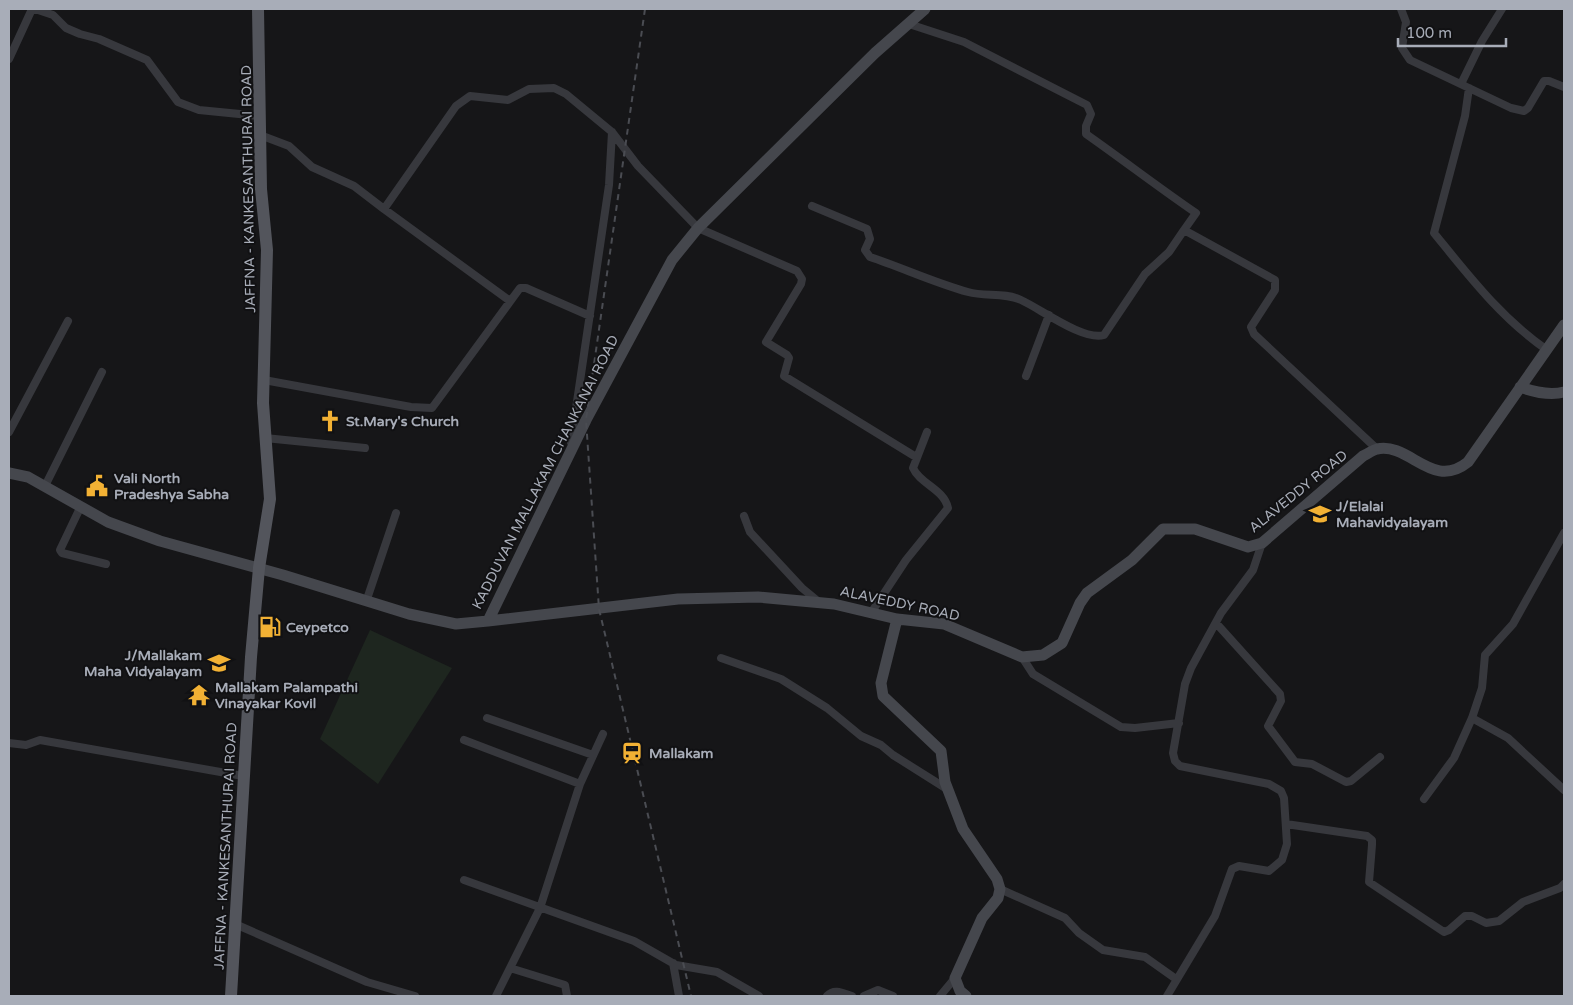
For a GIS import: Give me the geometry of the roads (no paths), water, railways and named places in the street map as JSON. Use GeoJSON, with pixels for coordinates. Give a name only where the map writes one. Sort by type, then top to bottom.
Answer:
{"type":"FeatureCollection","features":[{"type":"Feature","properties":{"kind":"main road","name":"JAFFNA - KANKESANTHURAI ROAD"},"geometry":{"type":"LineString","coordinates":[[231,996],[243,776],[258,568],[270,499],[265,438],[264,380],[267,250],[261,188],[258,9]]}},
{"type":"Feature","properties":{"kind":"street"},"geometry":{"type":"LineString","coordinates":[[9,59],[34,9],[53,15],[73,31],[115,45],[147,60],[178,102],[199,110],[260,116]]}},
{"type":"Feature","properties":{"kind":"street","name":"KADDUVAN MALLAKAM CHANKANAI ROAD"},"geometry":{"type":"LineString","coordinates":[[9,473],[28,476],[108,522],[160,541],[367,599],[409,614],[456,624],[488,620],[569,454],[672,260],[698,228],[876,53],[925,9]]}},
{"type":"Feature","properties":{"kind":"street"},"geometry":{"type":"LineString","coordinates":[[1400,9],[1406,22],[1402,48],[1410,60],[1511,108],[1524,111],[1528,108],[1544,81],[1564,87]]}},
{"type":"Feature","properties":{"kind":"street"},"geometry":{"type":"LineString","coordinates":[[1502,9],[1482,41],[1465,86],[1465,116],[1434,232],[1492,305],[1523,333],[1547,350]]}},
{"type":"Feature","properties":{"kind":"street"},"geometry":{"type":"LineString","coordinates":[[812,206],[867,229],[870,239],[865,250],[870,256],[970,293],[1007,295],[1020,299],[1082,332],[1096,337],[1104,335],[1145,274],[1169,252],[1196,213],[1133,170],[1123,160],[1086,134],[1086,126],[1091,114],[1087,105],[964,42],[909,24]]}},
{"type":"Feature","properties":{"kind":"street"},"geometry":{"type":"LineString","coordinates":[[384,208],[456,106],[470,96],[508,100],[528,89],[554,88],[566,94],[612,132],[638,166],[698,228],[797,271],[802,279],[801,284],[766,342],[789,358],[784,376],[916,458]]}},
{"type":"Feature","properties":{"kind":"street"},"geometry":{"type":"LineString","coordinates":[[569,454],[609,185],[612,132]]}},
{"type":"Feature","properties":{"kind":"street"},"geometry":{"type":"LineString","coordinates":[[260,135],[289,146],[312,167],[354,186],[510,302]]}},
{"type":"Feature","properties":{"kind":"street"},"geometry":{"type":"LineString","coordinates":[[1184,230],[1275,280],[1275,290],[1251,327],[1254,334],[1377,449],[1390,450],[1448,473],[1458,470],[1468,462],[1564,324]]}},
{"type":"Feature","properties":{"kind":"street"},"geometry":{"type":"LineString","coordinates":[[264,380],[411,407],[432,408],[520,288],[526,288],[590,316]]}},
{"type":"Feature","properties":{"kind":"street"},"geometry":{"type":"LineString","coordinates":[[1026,376],[1049,314]]}},
{"type":"Feature","properties":{"kind":"street"},"geometry":{"type":"LineString","coordinates":[[9,432],[68,321]]}},
{"type":"Feature","properties":{"kind":"street"},"geometry":{"type":"LineString","coordinates":[[45,486],[102,372]]}},
{"type":"Feature","properties":{"kind":"street"},"geometry":{"type":"LineString","coordinates":[[1520,388],[1533,392],[1555,394],[1564,392]]}},
{"type":"Feature","properties":{"kind":"street"},"geometry":{"type":"LineString","coordinates":[[871,613],[906,560],[948,508],[943,496],[916,474],[913,468],[927,432]]}},
{"type":"Feature","properties":{"kind":"street"},"geometry":{"type":"LineString","coordinates":[[265,438],[365,448]]}},
{"type":"Feature","properties":{"kind":"street","name":"ALAVEDDY ROAD"},"geometry":{"type":"LineString","coordinates":[[488,620],[678,599],[758,598],[819,602],[897,619],[944,624],[1022,657],[1043,655],[1062,644],[1083,598],[1096,585],[1132,560],[1163,529],[1195,529],[1248,547],[1262,543],[1363,456],[1377,449]]}},
{"type":"Feature","properties":{"kind":"street"},"geometry":{"type":"LineString","coordinates":[[81,506],[60,550],[62,553],[106,564]]}},
{"type":"Feature","properties":{"kind":"street"},"geometry":{"type":"LineString","coordinates":[[367,599],[396,513]]}},
{"type":"Feature","properties":{"kind":"street"},"geometry":{"type":"LineString","coordinates":[[744,516],[750,532],[802,588],[819,602]]}},
{"type":"Feature","properties":{"kind":"street"},"geometry":{"type":"LineString","coordinates":[[1424,799],[1454,758],[1472,718],[1482,688],[1485,655],[1513,624],[1564,533]]}},
{"type":"Feature","properties":{"kind":"street"},"geometry":{"type":"LineString","coordinates":[[1167,996],[1215,916],[1232,869],[1239,866],[1269,871],[1282,860],[1286,844],[1284,798],[1281,791],[1269,784],[1180,766],[1175,761],[1173,753],[1185,684],[1216,623],[1253,570],[1262,543]]}},
{"type":"Feature","properties":{"kind":"street"},"geometry":{"type":"LineString","coordinates":[[897,619],[882,683],[883,696],[941,751],[947,789],[963,829],[997,879],[1000,889],[998,898],[982,918],[955,978],[940,996]]}},
{"type":"Feature","properties":{"kind":"street"},"geometry":{"type":"LineString","coordinates":[[1216,623],[1280,694],[1281,701],[1268,726],[1295,762],[1312,764],[1346,782],[1351,781],[1380,756]]}},
{"type":"Feature","properties":{"kind":"street"},"geometry":{"type":"LineString","coordinates":[[1022,657],[1033,674],[1121,727],[1135,728],[1179,723]]}},
{"type":"Feature","properties":{"kind":"street"},"geometry":{"type":"LineString","coordinates":[[721,658],[781,679],[827,708],[861,736],[881,745],[892,755],[947,789]]}},
{"type":"Feature","properties":{"kind":"street"},"geometry":{"type":"LineString","coordinates":[[487,718],[593,755]]}},
{"type":"Feature","properties":{"kind":"street"},"geometry":{"type":"LineString","coordinates":[[1472,718],[1508,738],[1564,790]]}},
{"type":"Feature","properties":{"kind":"street"},"geometry":{"type":"LineString","coordinates":[[496,996],[540,908],[580,784],[603,734]]}},
{"type":"Feature","properties":{"kind":"street"},"geometry":{"type":"LineString","coordinates":[[9,743],[26,745],[40,740],[243,776]]}},
{"type":"Feature","properties":{"kind":"street"},"geometry":{"type":"LineString","coordinates":[[464,740],[580,784]]}},
{"type":"Feature","properties":{"kind":"street"},"geometry":{"type":"LineString","coordinates":[[1286,824],[1367,836],[1372,840],[1369,882],[1444,932],[1468,915],[1486,923],[1499,921],[1523,902],[1560,888],[1564,884]]}},
{"type":"Feature","properties":{"kind":"street"},"geometry":{"type":"LineString","coordinates":[[464,880],[634,941],[673,963],[717,972],[759,996]]}},
{"type":"Feature","properties":{"kind":"street"},"geometry":{"type":"LineString","coordinates":[[1000,889],[1064,918],[1079,933],[1104,950],[1145,957],[1176,979]]}},
{"type":"Feature","properties":{"kind":"street"},"geometry":{"type":"LineString","coordinates":[[235,924],[367,982],[415,996]]}},
{"type":"Feature","properties":{"kind":"street"},"geometry":{"type":"LineString","coordinates":[[673,963],[679,996]]}},
{"type":"Feature","properties":{"kind":"street"},"geometry":{"type":"LineString","coordinates":[[510,968],[565,984],[567,996]]}},
{"type":"Feature","properties":{"kind":"street"},"geometry":{"type":"LineString","coordinates":[[955,978],[960,990],[966,996]]}},
{"type":"Feature","properties":{"kind":"street"},"geometry":{"type":"LineString","coordinates":[[864,996],[878,990],[893,996]]}},
{"type":"Feature","properties":{"kind":"street"},"geometry":{"type":"LineString","coordinates":[[827,996],[830,992],[836,991],[852,996]]}},
{"type":"Feature","properties":{"kind":"railway"},"geometry":{"type":"LineString","coordinates":[[645,9],[586,420],[599,609],[691,996]]}},
{"type":"Feature","properties":{"kind":"place","name":"St.Mary's Church"},"geometry":{"type":"Point","coordinates":[330,421]}},
{"type":"Feature","properties":{"kind":"place","name":"Vali North Pradeshya Sabha"},"geometry":{"type":"Point","coordinates":[97,486]}},
{"type":"Feature","properties":{"kind":"place","name":"J/Elalai Mahavidyalayam"},"geometry":{"type":"Point","coordinates":[1320,514]}},
{"type":"Feature","properties":{"kind":"place","name":"Ceypetco"},"geometry":{"type":"Point","coordinates":[270,627]}},
{"type":"Feature","properties":{"kind":"place","name":"J/Mallakam Maha Vidyalayam"},"geometry":{"type":"Point","coordinates":[219,663]}},
{"type":"Feature","properties":{"kind":"place","name":"Mallakam Palampathi Vinayakar Kovil"},"geometry":{"type":"Point","coordinates":[199,695]}},
{"type":"Feature","properties":{"kind":"place","name":"Mallakam"},"geometry":{"type":"Point","coordinates":[632,753]}}]}
